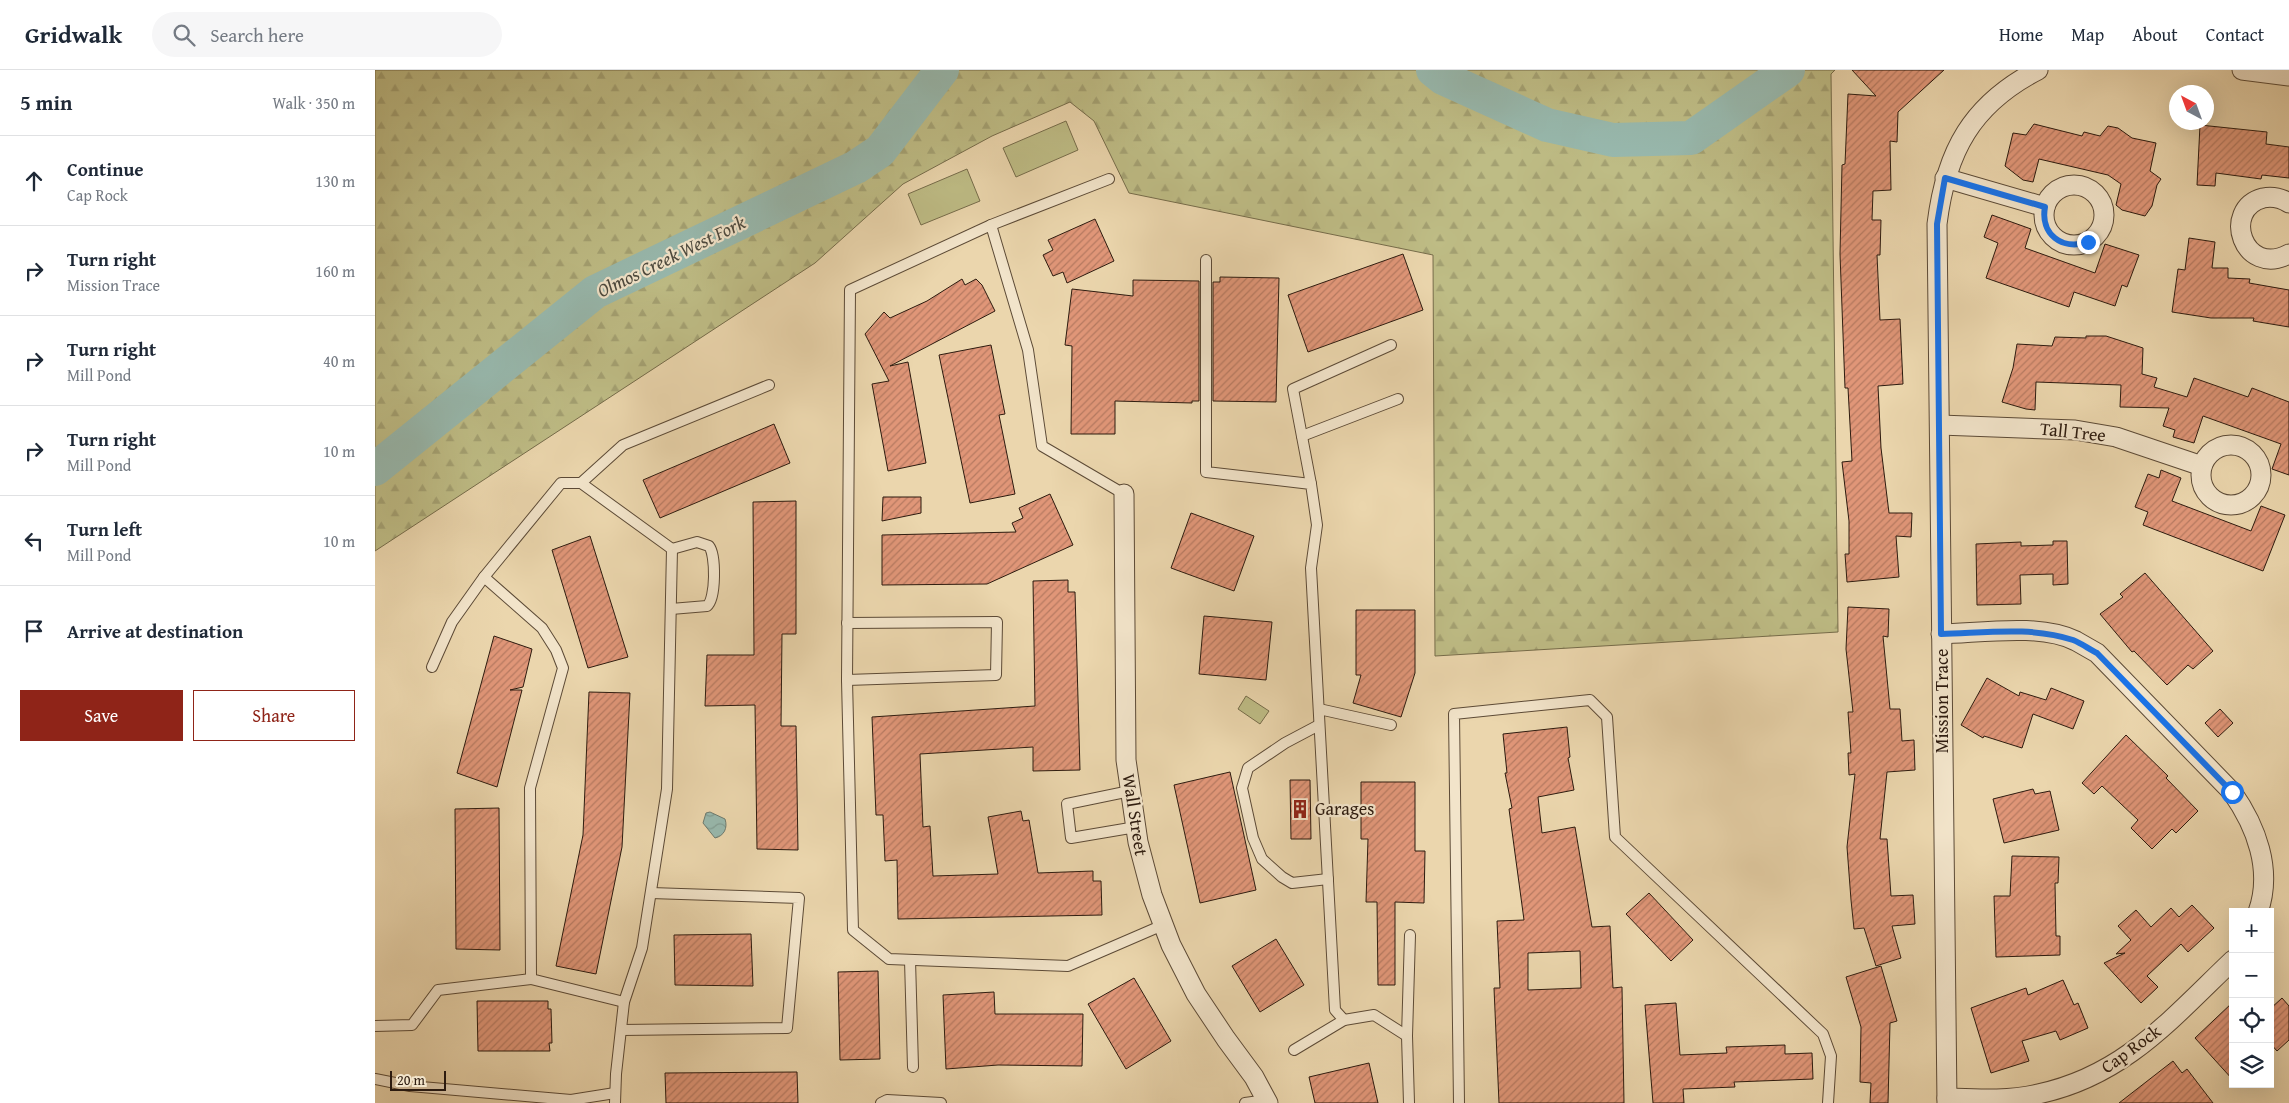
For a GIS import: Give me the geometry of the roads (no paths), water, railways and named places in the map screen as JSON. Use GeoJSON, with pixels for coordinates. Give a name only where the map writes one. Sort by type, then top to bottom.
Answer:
{"type":"FeatureCollection","features":[{"type":"Feature","properties":{"kind":"street","name":"Mission Trace"},"geometry":{"type":"LineString","coordinates":[[1947,1101],[1937,224],[1945,178],[1954,153],[1969,126],[1980,112],[2007,88],[2038,70]]}},
{"type":"Feature","properties":{"kind":"street"},"geometry":{"type":"LineString","coordinates":[[2242,70],[2289,76]]}},
{"type":"Feature","properties":{"kind":"street"},"geometry":{"type":"LineString","coordinates":[[1945,178],[2045,207]]}},
{"type":"Feature","properties":{"kind":"street"},"geometry":{"type":"LineString","coordinates":[[2289,203],[2277,197],[2269,197],[2253,203],[2243,215],[2240,231],[2246,246],[2258,257],[2274,259],[2289,254]]}},
{"type":"Feature","properties":{"kind":"street","name":"Tall Tree"},"geometry":{"type":"LineString","coordinates":[[1940,425],[2075,430],[2116,437],[2202,466]]}},
{"type":"Feature","properties":{"kind":"street","name":"Wall Street"},"geometry":{"type":"LineString","coordinates":[[1124,494],[1126,760],[1137,842],[1152,895],[1163,925],[1196,994],[1254,1077],[1267,1102]]}},
{"type":"Feature","properties":{"kind":"street"},"geometry":{"type":"LineString","coordinates":[[1941,634],[2022,631],[2052,634],[2075,641],[2097,653],[2232,792],[2248,815],[2258,840],[2263,867],[2262,892],[2259,908]]}},
{"type":"Feature","properties":{"kind":"street","name":"Cap Rock"},"geometry":{"type":"LineString","coordinates":[[1947,1101],[2009,1098],[2038,1094],[2080,1082],[2101,1072],[2140,1047],[2229,964]]}},
{"type":"Feature","properties":{"kind":"lane"},"geometry":{"type":"LineString","coordinates":[[1109,179],[991,225],[850,290],[847,680],[853,930],[889,959],[1068,966],[1163,925]]}},
{"type":"Feature","properties":{"kind":"lane"},"geometry":{"type":"LineString","coordinates":[[991,225],[1028,350],[1042,446],[1124,494]]}},
{"type":"Feature","properties":{"kind":"lane"},"geometry":{"type":"LineString","coordinates":[[1206,260],[1205,472],[1311,484]]}},
{"type":"Feature","properties":{"kind":"lane"},"geometry":{"type":"LineString","coordinates":[[1344,1020],[1335,1010],[1319,725],[1311,568],[1317,525],[1293,389],[1391,345]]}},
{"type":"Feature","properties":{"kind":"lane"},"geometry":{"type":"LineString","coordinates":[[581,483],[623,445],[769,385]]}},
{"type":"Feature","properties":{"kind":"lane"},"geometry":{"type":"LineString","coordinates":[[1302,436],[1398,399]]}},
{"type":"Feature","properties":{"kind":"lane"},"geometry":{"type":"LineString","coordinates":[[432,667],[452,622],[484,577],[561,483],[581,483],[672,549]]}},
{"type":"Feature","properties":{"kind":"lane"},"geometry":{"type":"LineString","coordinates":[[671,609],[707,606],[712,603],[714,593],[713,554],[709,546],[697,542],[672,549]]}},
{"type":"Feature","properties":{"kind":"lane"},"geometry":{"type":"LineString","coordinates":[[375,1079],[410,1086],[571,1101],[615,1098],[624,1002],[642,948],[667,789],[672,549]]}},
{"type":"Feature","properties":{"kind":"lane"},"geometry":{"type":"LineString","coordinates":[[484,577],[543,628],[556,650],[563,668],[530,788],[531,979]]}},
{"type":"Feature","properties":{"kind":"lane"},"geometry":{"type":"LineString","coordinates":[[847,623],[997,622],[996,675],[847,680]]}},
{"type":"Feature","properties":{"kind":"lane"},"geometry":{"type":"LineString","coordinates":[[1459,1103],[1454,714],[1590,700],[1607,717],[1615,837],[1823,1034],[1831,1056],[1828,1103]]}},
{"type":"Feature","properties":{"kind":"lane"},"geometry":{"type":"LineString","coordinates":[[1319,709],[1391,725]]}},
{"type":"Feature","properties":{"kind":"lane"},"geometry":{"type":"LineString","coordinates":[[1319,725],[1285,743],[1249,768],[1242,788],[1253,838],[1262,859],[1282,877],[1292,883],[1328,879]]}},
{"type":"Feature","properties":{"kind":"lane"},"geometry":{"type":"LineString","coordinates":[[1131,791],[1067,804],[1071,838],[1135,827]]}},
{"type":"Feature","properties":{"kind":"lane"},"geometry":{"type":"LineString","coordinates":[[621,1030],[787,1028],[799,898],[651,893]]}},
{"type":"Feature","properties":{"kind":"lane"},"geometry":{"type":"LineString","coordinates":[[1409,1103],[1407,1036],[1410,935]]}},
{"type":"Feature","properties":{"kind":"lane"},"geometry":{"type":"LineString","coordinates":[[910,960],[913,1067]]}},
{"type":"Feature","properties":{"kind":"lane"},"geometry":{"type":"LineString","coordinates":[[375,1026],[412,1025],[438,990],[531,979],[624,1002]]}},
{"type":"Feature","properties":{"kind":"lane"},"geometry":{"type":"LineString","coordinates":[[1294,1050],[1344,1020],[1374,1015],[1407,1036]]}},
{"type":"Feature","properties":{"kind":"lane"},"geometry":{"type":"LineString","coordinates":[[881,1103],[887,1100],[941,1103]]}},
{"type":"Feature","properties":{"kind":"lane"},"geometry":{"type":"LineString","coordinates":[[1245,1103],[1267,1102]]}},
{"type":"Feature","properties":{"kind":"water"},"geometry":{"type":"Polygon","coordinates":[[[710,812],[725,819],[726,822],[726,828],[723,833],[715,838],[703,823],[706,813],[710,812]]]}},
{"type":"Feature","properties":{"kind":"waterway","name":"Olmos Creek West Fork"},"geometry":{"type":"LineString","coordinates":[[375,469],[595,292],[856,167],[880,151],[942,70]]}},
{"type":"Feature","properties":{"kind":"waterway","name":"Olmos Creek West Fork"},"geometry":{"type":"LineString","coordinates":[[1433,70],[1443,78],[1547,125],[1613,140],[1691,138],[1788,70]]}},
{"type":"Feature","properties":{"kind":"place","name":"Garages"},"geometry":{"type":"Point","coordinates":[1300,809]}}]}
